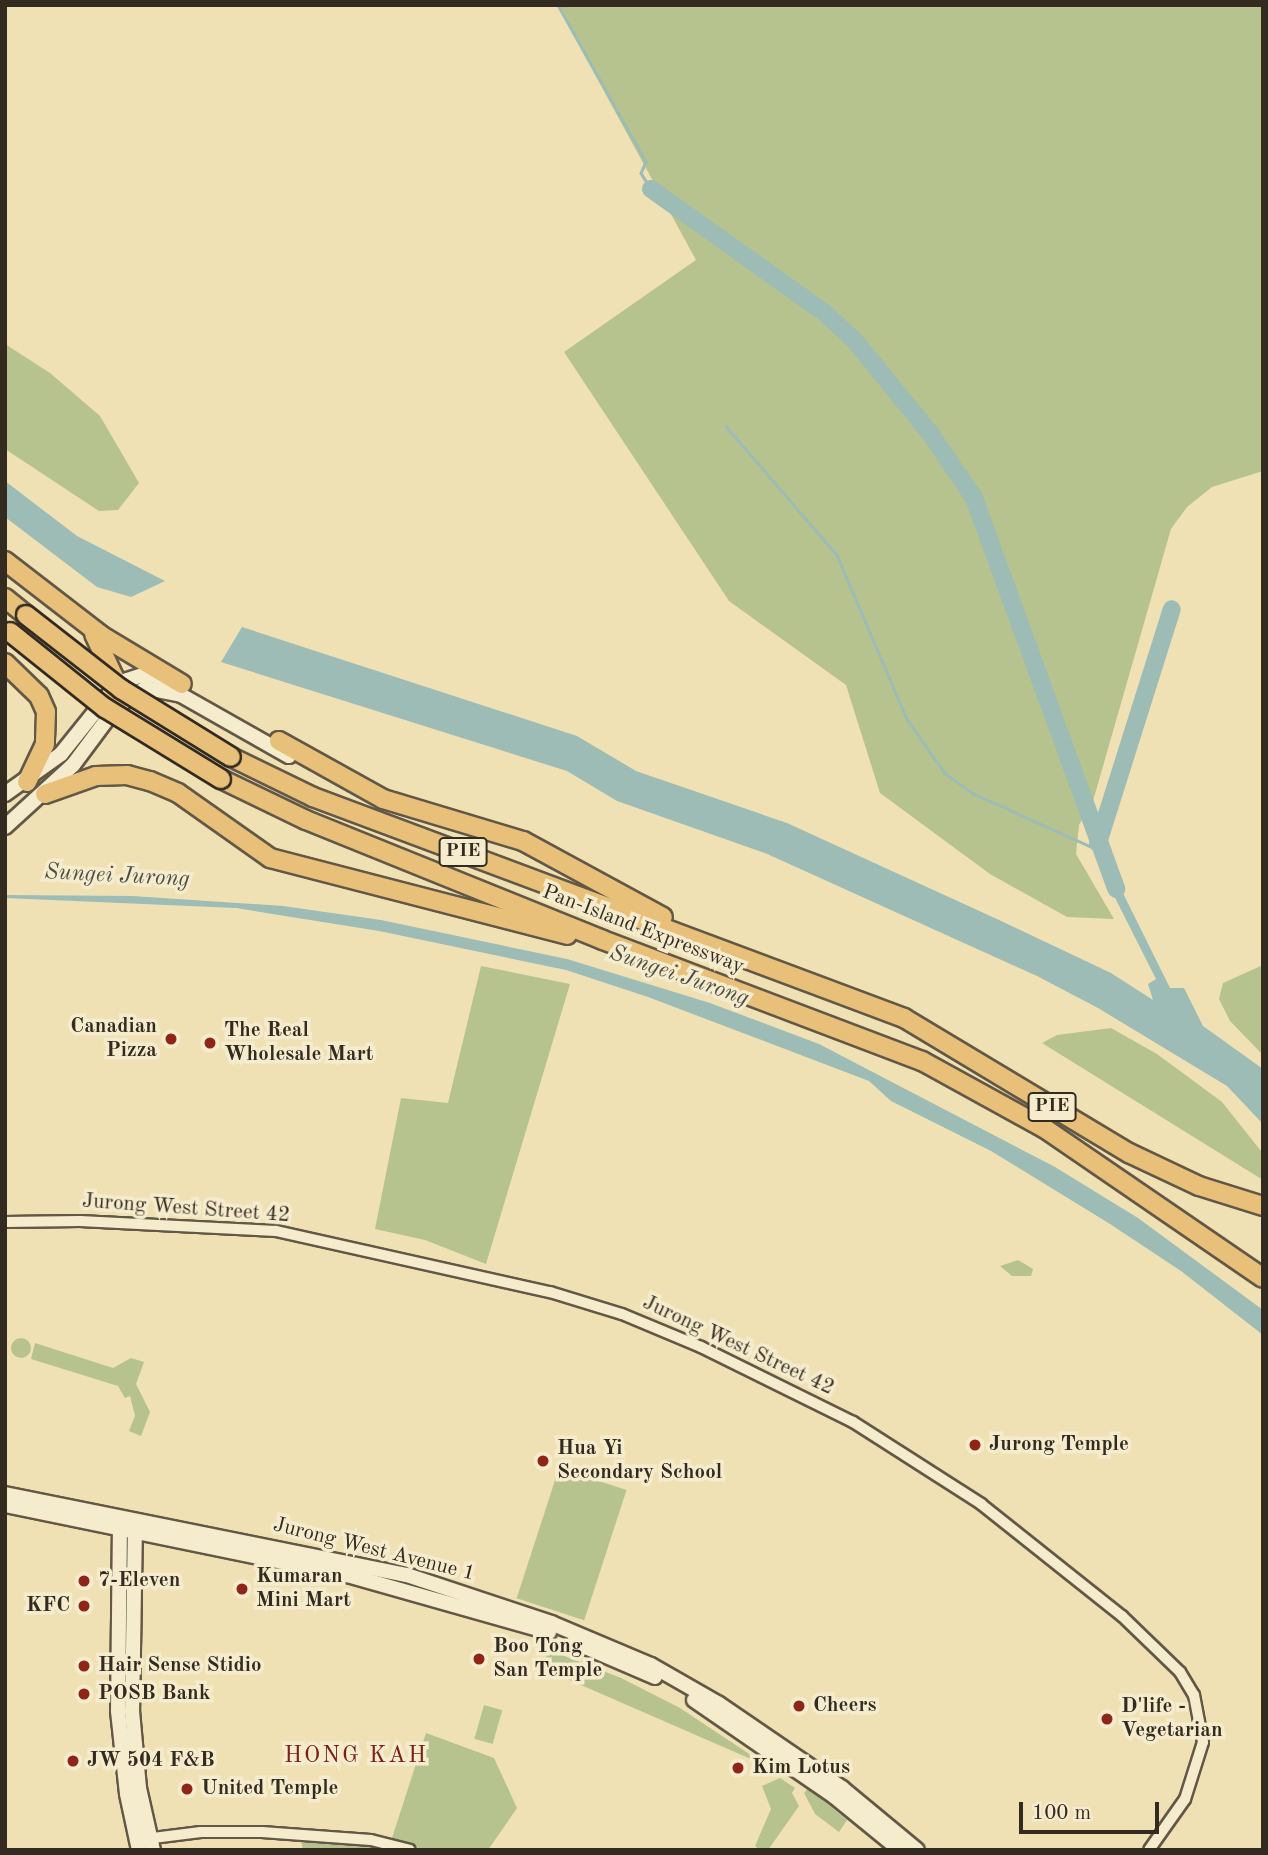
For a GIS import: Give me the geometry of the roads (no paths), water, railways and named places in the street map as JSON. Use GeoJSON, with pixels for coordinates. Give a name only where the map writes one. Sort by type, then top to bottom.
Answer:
{"type":"FeatureCollection","features":[{"type":"Feature","properties":{"kind":"highway"},"geometry":{"type":"LineString","coordinates":[[5,561],[81,621],[182,684]]}},
{"type":"Feature","properties":{"kind":"highway","name":"Pan-Island Expressway"},"geometry":{"type":"LineString","coordinates":[[5,598],[121,689],[231,757],[313,797],[699,938],[904,1018],[1129,1153],[1199,1186],[1263,1206]]}},
{"type":"Feature","properties":{"kind":"highway"},"geometry":{"type":"LineString","coordinates":[[81,621],[102,646],[117,706]]}},
{"type":"Feature","properties":{"kind":"highway","name":"Pan-Island Expressway"},"geometry":{"type":"LineString","coordinates":[[8,630],[105,708],[221,779],[306,820],[625,949],[842,1028],[933,1067],[1044,1128],[1263,1278]]}},
{"type":"Feature","properties":{"kind":"highway"},"geometry":{"type":"LineString","coordinates":[[5,663],[39,696],[46,712],[45,744],[27,782]]}},
{"type":"Feature","properties":{"kind":"highway"},"geometry":{"type":"LineString","coordinates":[[279,741],[420,814],[523,841],[699,938]]}},
{"type":"Feature","properties":{"kind":"highway"},"geometry":{"type":"LineString","coordinates":[[45,794],[96,776],[127,775],[150,781],[178,793],[240,841],[270,858],[625,949]]}},
{"type":"Feature","properties":{"kind":"street"},"geometry":{"type":"LineString","coordinates":[[5,794],[27,782],[61,754],[114,686],[145,674],[182,684],[279,741]]}},
{"type":"Feature","properties":{"kind":"street"},"geometry":{"type":"LineString","coordinates":[[5,827],[45,794],[73,765],[117,706],[146,688],[169,690],[304,765],[323,766]]}},
{"type":"Feature","properties":{"kind":"street","name":"Jurong West Street 42"},"geometry":{"type":"LineString","coordinates":[[5,1222],[66,1220],[276,1231],[550,1292],[622,1314],[701,1347],[848,1419],[981,1504],[1130,1623],[1180,1672],[1194,1695],[1203,1742],[1185,1799],[1149,1850]]}},
{"type":"Feature","properties":{"kind":"street","name":"Jurong West Avenue 1"},"geometry":{"type":"LineString","coordinates":[[5,1494],[392,1586],[502,1617],[583,1646],[653,1676],[705,1707],[835,1797],[900,1850]]}},
{"type":"Feature","properties":{"kind":"street","name":"Jurong West Avenue 1"},"geometry":{"type":"LineString","coordinates":[[5,1505],[120,1522]]}},
{"type":"Feature","properties":{"kind":"street"},"geometry":{"type":"LineString","coordinates":[[120,1522],[118,1711],[145,1844]]}},
{"type":"Feature","properties":{"kind":"street"},"geometry":{"type":"LineString","coordinates":[[135,1526],[132,1711],[145,1844]]}},
{"type":"Feature","properties":{"kind":"street","name":"Jurong West Avenue 1"},"geometry":{"type":"LineString","coordinates":[[135,1526],[407,1575],[509,1607],[616,1649],[757,1728],[917,1850]]}},
{"type":"Feature","properties":{"kind":"street"},"geometry":{"type":"LineString","coordinates":[[145,1844],[201,1832],[274,1833],[360,1839],[410,1850]]}},
{"type":"Feature","properties":{"kind":"water"},"geometry":{"type":"Polygon","coordinates":[[[5,481],[77,536],[165,581],[131,597],[97,587],[5,517],[5,481]]]}},
{"type":"Feature","properties":{"kind":"water"},"geometry":{"type":"Polygon","coordinates":[[[242,627],[577,736],[636,771],[787,823],[999,920],[1111,973],[1153,1000],[1148,984],[1156,979],[1102,872],[1110,867],[1170,988],[1184,988],[1203,1026],[1263,1069],[1263,1124],[1227,1086],[1098,1008],[1037,976],[765,853],[617,801],[567,771],[221,662],[242,627]]]}},
{"type":"Feature","properties":{"kind":"water","name":"Sungei Jurong"},"geometry":{"type":"Polygon","coordinates":[[[5,895],[132,896],[283,906],[381,920],[567,959],[710,1003],[819,1044],[1055,1167],[1138,1218],[1263,1310],[1263,1335],[1181,1271],[1110,1224],[991,1151],[891,1101],[869,1081],[648,997],[566,970],[379,931],[236,908],[5,898],[5,895]]]}},
{"type":"Feature","properties":{"kind":"waterway"},"geometry":{"type":"LineString","coordinates":[[558,5],[646,162],[641,173],[651,189]]}},
{"type":"Feature","properties":{"kind":"waterway"},"geometry":{"type":"LineString","coordinates":[[651,189],[825,313],[855,341],[930,433],[974,498],[1116,889]]}},
{"type":"Feature","properties":{"kind":"waterway"},"geometry":{"type":"LineString","coordinates":[[726,426],[837,555],[907,719],[945,773],[974,794],[1101,851]]}},
{"type":"Feature","properties":{"kind":"waterway"},"geometry":{"type":"LineString","coordinates":[[1098,843],[1172,609]]}},
{"type":"Feature","properties":{"kind":"place","name":"Canadian Pizza"},"geometry":{"type":"Point","coordinates":[171,1039]}},
{"type":"Feature","properties":{"kind":"place","name":"The Real Wholesale Mart"},"geometry":{"type":"Point","coordinates":[210,1043]}},
{"type":"Feature","properties":{"kind":"place","name":"Jurong Temple"},"geometry":{"type":"Point","coordinates":[975,1445]}},
{"type":"Feature","properties":{"kind":"place","name":"Hua Yi Secondary School"},"geometry":{"type":"Point","coordinates":[543,1461]}},
{"type":"Feature","properties":{"kind":"place","name":"7-Eleven"},"geometry":{"type":"Point","coordinates":[84,1581]}},
{"type":"Feature","properties":{"kind":"place","name":"Kumaran Mini Mart"},"geometry":{"type":"Point","coordinates":[242,1589]}},
{"type":"Feature","properties":{"kind":"place","name":"KFC"},"geometry":{"type":"Point","coordinates":[84,1606]}},
{"type":"Feature","properties":{"kind":"place","name":"Boo Tong San Temple"},"geometry":{"type":"Point","coordinates":[479,1659]}},
{"type":"Feature","properties":{"kind":"place","name":"Hair Sense Stidio"},"geometry":{"type":"Point","coordinates":[84,1666]}},
{"type":"Feature","properties":{"kind":"place","name":"POSB Bank"},"geometry":{"type":"Point","coordinates":[84,1694]}},
{"type":"Feature","properties":{"kind":"place","name":"Cheers"},"geometry":{"type":"Point","coordinates":[799,1706]}},
{"type":"Feature","properties":{"kind":"place","name":"D'life - Vegetarian"},"geometry":{"type":"Point","coordinates":[1107,1719]}},
{"type":"Feature","properties":{"kind":"place","name":"JW 504 F&B"},"geometry":{"type":"Point","coordinates":[73,1761]}},
{"type":"Feature","properties":{"kind":"place","name":"Kim Lotus"},"geometry":{"type":"Point","coordinates":[738,1768]}},
{"type":"Feature","properties":{"kind":"place","name":"United Temple"},"geometry":{"type":"Point","coordinates":[187,1789]}},
{"type":"Feature","properties":{"kind":"district","name":"HONG KAH"},"geometry":{"type":"Point","coordinates":[356,1756]}}]}
